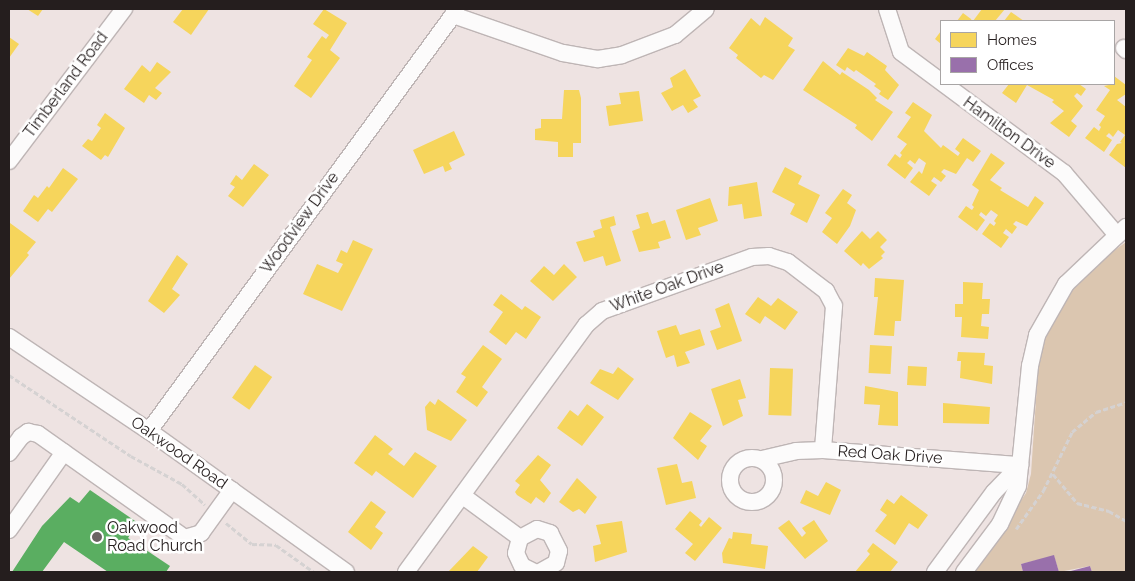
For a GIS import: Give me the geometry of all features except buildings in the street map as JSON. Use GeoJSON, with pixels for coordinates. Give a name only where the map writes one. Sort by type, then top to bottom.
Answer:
{"type":"FeatureCollection","features":[{"type":"Feature","properties":{"kind":"street","name":"Timberland Road"},"geometry":{"type":"LineString","coordinates":[[9,161],[124,9]]}},
{"type":"Feature","properties":{"kind":"street","name":"Woodview Drive"},"geometry":{"type":"LineString","coordinates":[[149,431],[455,12],[563,53],[598,59],[622,55],[675,35],[706,9]]}},
{"type":"Feature","properties":{"kind":"street","name":"Hamilton Drive"},"geometry":{"type":"LineString","coordinates":[[887,9],[901,52],[940,81]]}},
{"type":"Feature","properties":{"kind":"street","name":"Hamilton Drive"},"geometry":{"type":"LineString","coordinates":[[945,85],[1064,173],[1122,231]]}},
{"type":"Feature","properties":{"kind":"street"},"geometry":{"type":"LineString","coordinates":[[964,572],[1011,505],[1020,465],[1030,366],[1037,336],[1066,284],[1122,231]]}},
{"type":"Feature","properties":{"kind":"street","name":"White Oak Drive"},"geometry":{"type":"LineString","coordinates":[[406,572],[586,325],[602,311],[752,258],[769,256],[788,262],[826,291],[834,306],[823,450]]}},
{"type":"Feature","properties":{"kind":"street","name":"Oakwood Road"},"geometry":{"type":"LineString","coordinates":[[11,344],[149,431],[346,572]]}},
{"type":"Feature","properties":{"kind":"street"},"geometry":{"type":"LineString","coordinates":[[9,454],[21,437],[28,432],[38,434],[185,538],[201,533],[232,490]]}},
{"type":"Feature","properties":{"kind":"street","name":"Red Oak Drive"},"geometry":{"type":"LineString","coordinates":[[762,459],[796,451],[823,450],[1020,465]]}},
{"type":"Feature","properties":{"kind":"street"},"geometry":{"type":"LineString","coordinates":[[9,530],[64,452]]}},
{"type":"Feature","properties":{"kind":"street"},"geometry":{"type":"LineString","coordinates":[[935,572],[994,492],[1020,465]]}},
{"type":"Feature","properties":{"kind":"street"},"geometry":{"type":"LineString","coordinates":[[463,496],[520,538]]}},
{"type":"Feature","properties":{"kind":"street"},"geometry":{"type":"LineString","coordinates":[[534,572],[518,560],[516,545],[520,538],[537,529],[555,538],[558,557],[550,569],[540,572]]}},
{"type":"Feature","properties":{"kind":"path"},"geometry":{"type":"LineString","coordinates":[[9,375],[131,456],[182,484],[214,514],[252,544],[276,545],[314,572]]}},
{"type":"Feature","properties":{"kind":"path"},"geometry":{"type":"LineString","coordinates":[[1010,535],[1053,474],[1072,432],[1081,422],[1096,412],[1126,402]]}},
{"type":"Feature","properties":{"kind":"path"},"geometry":{"type":"LineString","coordinates":[[1053,474],[1077,503],[1108,511],[1126,521]]}},
{"type":"Feature","properties":{"kind":"shaded area"},"geometry":{"type":"Polygon","coordinates":[[[1126,242],[1126,572],[1092,572],[1090,566],[1059,572],[1054,556],[1021,564],[1023,572],[972,572],[1026,493],[1031,474],[1038,369],[1044,339],[1074,287],[1097,263],[1126,242]]]}},
{"type":"Feature","properties":{"kind":"place","name":"Oakwood Road Church"},"geometry":{"type":"Point","coordinates":[97,537]}}]}
